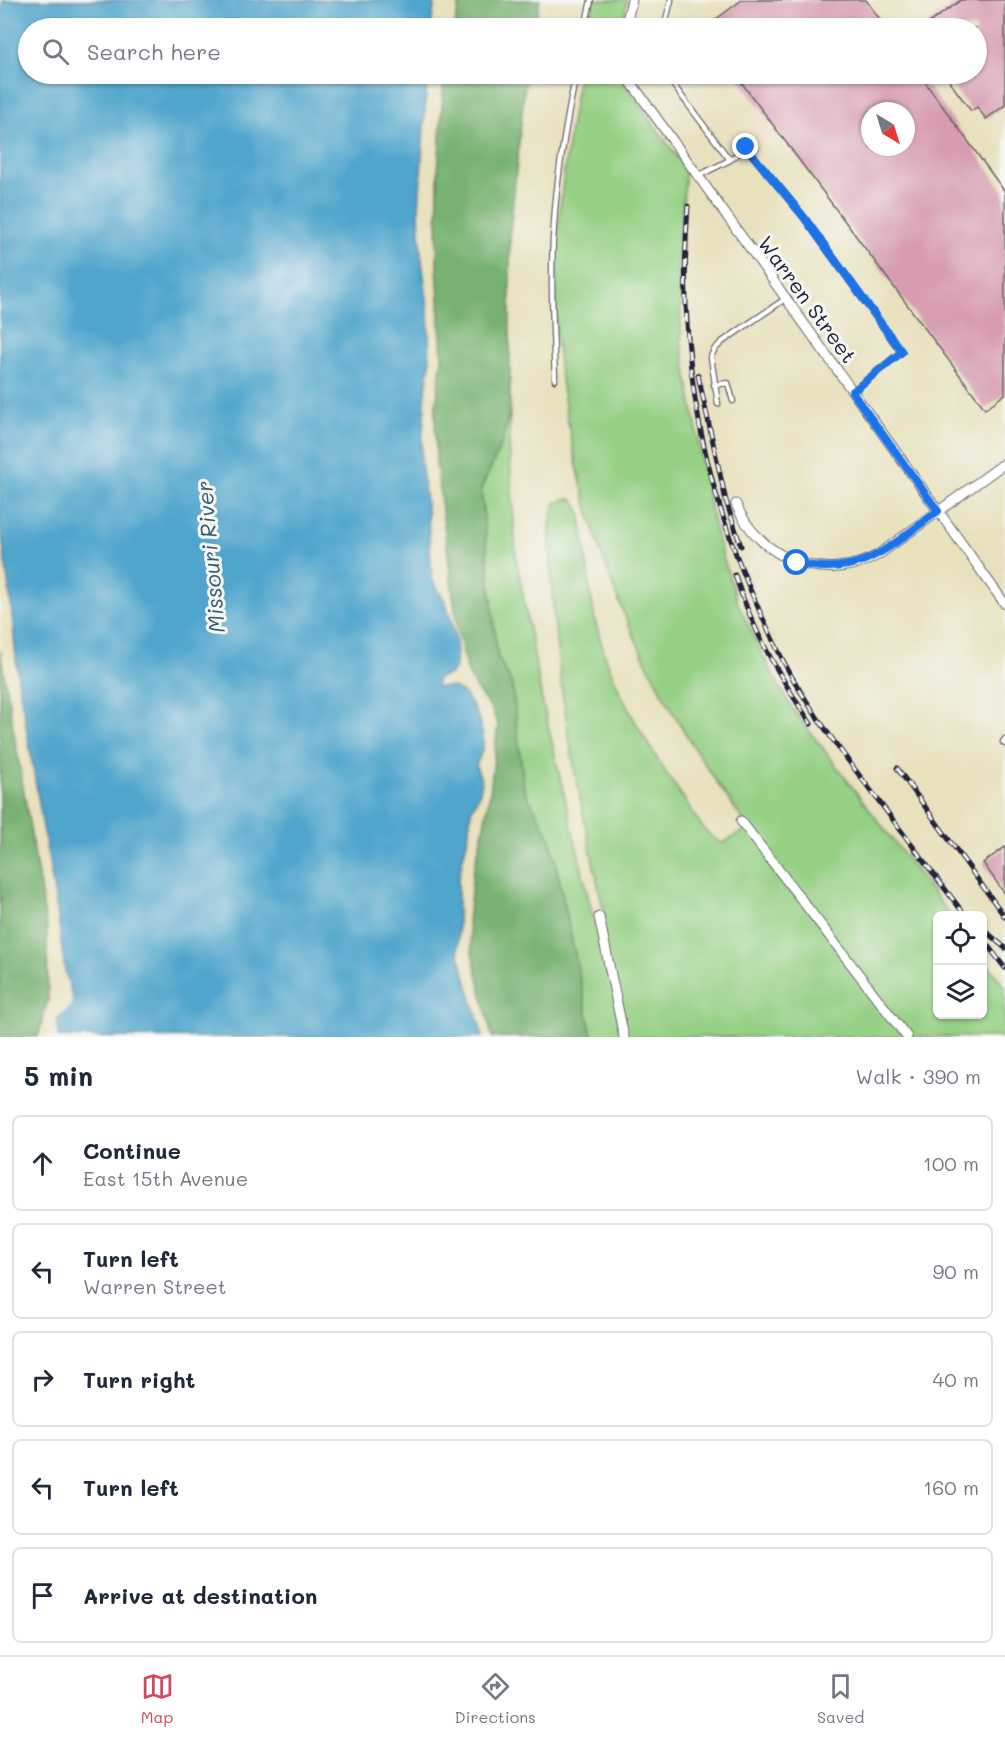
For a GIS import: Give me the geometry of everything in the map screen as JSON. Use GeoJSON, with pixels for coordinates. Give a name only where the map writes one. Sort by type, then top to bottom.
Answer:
{"type":"FeatureCollection","features":[{"type":"Feature","properties":{"kind":"street"},"geometry":{"type":"LineString","coordinates":[[628,18],[632,0]]}},
{"type":"Feature","properties":{"kind":"street","name":"Warren Street"},"geometry":{"type":"LineString","coordinates":[[632,84],[1005,604]]}},
{"type":"Feature","properties":{"kind":"street"},"geometry":{"type":"LineString","coordinates":[[736,504],[747,526],[775,552],[797,563],[830,568],[855,565],[870,559],[1005,463]]}},
{"type":"Feature","properties":{"kind":"street"},"geometry":{"type":"LineString","coordinates":[[741,821],[907,1037]]}},
{"type":"Feature","properties":{"kind":"street"},"geometry":{"type":"LineString","coordinates":[[599,917],[624,1037]]}},
{"type":"Feature","properties":{"kind":"lane"},"geometry":{"type":"LineString","coordinates":[[587,18],[591,0]]}},
{"type":"Feature","properties":{"kind":"lane"},"geometry":{"type":"LineString","coordinates":[[666,18],[671,0]]}},
{"type":"Feature","properties":{"kind":"lane"},"geometry":{"type":"LineString","coordinates":[[555,380],[552,303],[554,225],[561,151],[574,84]]}},
{"type":"Feature","properties":{"kind":"lane"},"geometry":{"type":"LineString","coordinates":[[673,84],[730,160]]}},
{"type":"Feature","properties":{"kind":"lane"},"geometry":{"type":"LineString","coordinates":[[698,176],[730,160],[746,147],[803,216],[902,352],[852,392]]}},
{"type":"Feature","properties":{"kind":"lane"},"geometry":{"type":"LineString","coordinates":[[718,404],[711,357],[714,350],[722,342],[785,299]]}},
{"type":"Feature","properties":{"kind":"lane"},"geometry":{"type":"LineString","coordinates":[[714,385],[728,383],[732,401]]}},
{"type":"Feature","properties":{"kind":"lane"},"geometry":{"type":"LineString","coordinates":[[1005,739],[1005,744]]}},
{"type":"Feature","properties":{"kind":"green space"},"geometry":{"type":"Polygon","coordinates":[[[460,0],[540,0],[536,18],[456,18],[460,0]]]}},
{"type":"Feature","properties":{"kind":"green space"},"geometry":{"type":"Polygon","coordinates":[[[593,0],[627,0],[624,18],[590,18],[593,0]]]}},
{"type":"Feature","properties":{"kind":"green space"},"geometry":{"type":"Polygon","coordinates":[[[443,84],[525,84],[510,231],[510,410],[501,445],[481,489],[497,655],[512,685],[524,789],[551,840],[592,1037],[492,1037],[472,952],[468,922],[473,872],[490,793],[498,725],[492,710],[475,687],[466,667],[458,632],[436,463],[435,413],[442,359],[437,265],[438,173],[443,84]]]}},
{"type":"Feature","properties":{"kind":"green space"},"geometry":{"type":"Polygon","coordinates":[[[577,84],[625,84],[686,169],[679,246],[681,341],[711,512],[737,601],[769,668],[792,708],[947,911],[933,911],[933,1019],[987,1019],[987,963],[1005,987],[1005,1037],[592,1037],[551,840],[524,789],[512,685],[497,655],[481,489],[501,445],[510,410],[509,442],[516,557],[542,700],[594,921],[598,924],[605,917],[570,746],[554,615],[550,536],[551,519],[556,503],[565,499],[574,500],[580,511],[591,596],[602,647],[621,693],[644,738],[696,818],[711,836],[723,843],[749,828],[717,783],[662,692],[638,646],[600,549],[572,443],[558,359],[555,298],[561,201],[577,84]]]}},
{"type":"Feature","properties":{"kind":"green space"},"geometry":{"type":"Polygon","coordinates":[[[0,650],[47,929],[48,1000],[38,1037],[0,1037],[0,650]]]}},
{"type":"Feature","properties":{"kind":"water","name":"Missouri River"},"geometry":{"type":"Polygon","coordinates":[[[3,0],[435,0],[432,18],[18,18],[18,84],[426,84],[419,209],[421,253],[428,307],[430,364],[421,460],[432,579],[446,603],[455,634],[457,652],[454,670],[438,678],[436,687],[455,688],[467,698],[476,712],[483,737],[482,750],[476,766],[482,782],[479,796],[471,811],[469,833],[458,880],[458,952],[483,1037],[58,1037],[58,1019],[72,1006],[73,999],[65,971],[18,679],[0,523],[0,22],[3,0]]]}},
{"type":"Feature","properties":{"kind":"building"},"geometry":{"type":"Polygon","coordinates":[[[742,0],[866,0],[879,18],[718,18],[742,0]]]}},
{"type":"Feature","properties":{"kind":"building"},"geometry":{"type":"Polygon","coordinates":[[[961,0],[1005,0],[1005,105],[986,119],[977,107],[971,111],[951,84],[987,84],[987,18],[936,18],[961,0]]]}},
{"type":"Feature","properties":{"kind":"building"},"geometry":{"type":"Polygon","coordinates":[[[742,84],[926,84],[1005,192],[1005,394],[985,409],[742,84]]]}},
{"type":"Feature","properties":{"kind":"building"},"geometry":{"type":"Polygon","coordinates":[[[1005,847],[1005,894],[983,863],[1005,847]]]}},
{"type":"Feature","properties":{"kind":"railway"},"geometry":{"type":"LineString","coordinates":[[688,206],[685,259],[686,311],[697,414],[722,514],[739,563],[779,653],[811,708],[842,753],[962,911]]}},
{"type":"Feature","properties":{"kind":"railway"},"geometry":{"type":"LineString","coordinates":[[698,375],[726,501],[741,546]]}},
{"type":"Feature","properties":{"kind":"railway"},"geometry":{"type":"LineString","coordinates":[[735,575],[750,615],[768,652],[788,689],[811,724]]}},
{"type":"Feature","properties":{"kind":"railway"},"geometry":{"type":"LineString","coordinates":[[897,768],[1005,917]]}},
{"type":"Feature","properties":{"kind":"railway"},"geometry":{"type":"LineString","coordinates":[[987,932],[1005,948]]}},
{"type":"Feature","properties":{"kind":"railway"},"geometry":{"type":"LineString","coordinates":[[987,945],[1005,968]]}},
{"type":"Feature","properties":{"kind":"route"},"geometry":{"type":"LineString","coordinates":[[746,147],[803,216],[902,352],[852,392],[938,511],[878,555],[855,565],[830,568],[797,563]]}}]}
